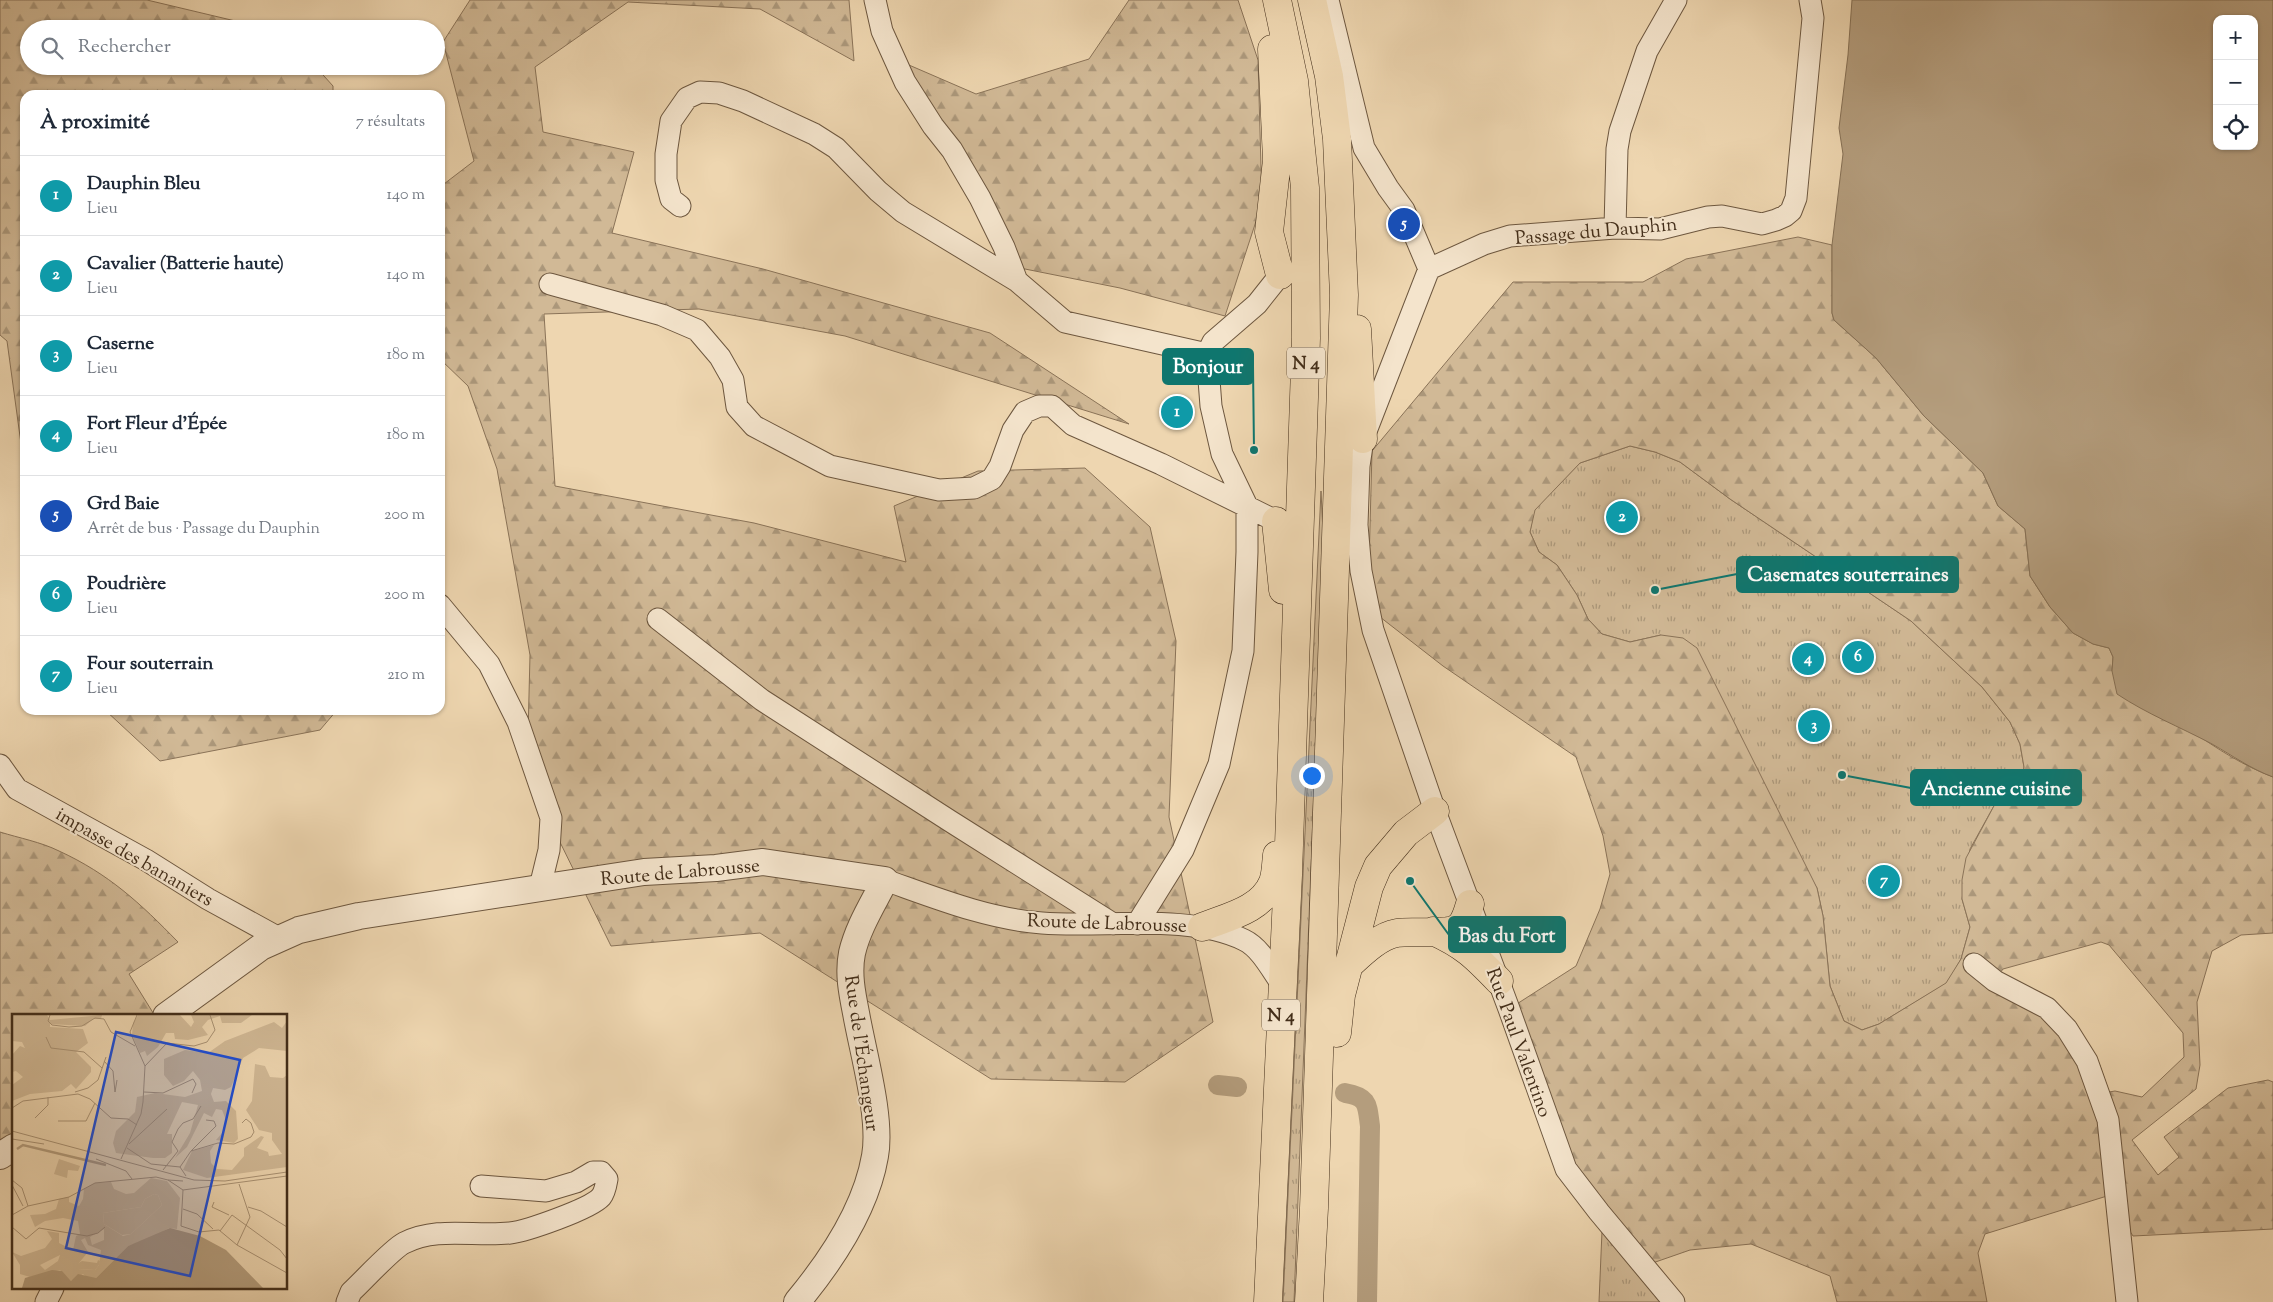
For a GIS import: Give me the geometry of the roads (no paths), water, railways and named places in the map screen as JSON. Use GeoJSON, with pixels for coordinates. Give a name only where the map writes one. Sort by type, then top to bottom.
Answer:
{"type":"FeatureCollection","features":[{"type":"Feature","properties":{"kind":"highway"},"geometry":{"type":"LineString","coordinates":[[1269,0],[1277,160],[1269,232],[1280,275]]}},
{"type":"Feature","properties":{"kind":"highway","name":"N 4"},"geometry":{"type":"LineString","coordinates":[[1268,1302],[1291,798],[1306,338],[1305,188],[1294,81],[1277,0]]}},
{"type":"Feature","properties":{"kind":"highway","name":"N 4"},"geometry":{"type":"LineString","coordinates":[[1310,1302],[1344,295],[1337,139],[1329,76],[1312,0]]}},
{"type":"Feature","properties":{"kind":"highway"},"geometry":{"type":"LineString","coordinates":[[1344,295],[1357,323],[1363,439]]}},
{"type":"Feature","properties":{"kind":"highway"},"geometry":{"type":"LineString","coordinates":[[1276,521],[1293,729]]}},
{"type":"Feature","properties":{"kind":"highway"},"geometry":{"type":"LineString","coordinates":[[1202,927],[1251,907],[1260,900],[1273,882],[1277,847],[1291,798]]}},
{"type":"Feature","properties":{"kind":"highway"},"geometry":{"type":"LineString","coordinates":[[1314,1208],[1341,995],[1369,887],[1378,866],[1406,833],[1435,811]]}},
{"type":"Feature","properties":{"kind":"highway"},"geometry":{"type":"LineString","coordinates":[[1349,966],[1368,947],[1395,933],[1448,932],[1460,926],[1466,918],[1470,904]]}},
{"type":"Feature","properties":{"kind":"highway"},"geometry":{"type":"LineString","coordinates":[[1433,931],[1458,943],[1477,958],[1498,981]]}},
{"type":"Feature","properties":{"kind":"street"},"geometry":{"type":"LineString","coordinates":[[875,0],[882,32],[905,82],[933,126],[952,150],[980,198],[1004,247],[1016,281]]}},
{"type":"Feature","properties":{"kind":"street"},"geometry":{"type":"LineString","coordinates":[[1328,0],[1364,148],[1388,188],[1404,210],[1429,269]]}},
{"type":"Feature","properties":{"kind":"street"},"geometry":{"type":"LineString","coordinates":[[1615,228],[1617,149],[1620,131],[1647,51],[1676,0]]}},
{"type":"Feature","properties":{"kind":"street","name":"Passage du Dauphin"},"geometry":{"type":"LineString","coordinates":[[1429,269],[1484,244],[1510,236],[1615,228],[1660,229],[1708,217],[1722,216],[1762,224],[1776,220],[1791,210],[1796,198],[1813,18],[1810,0]]}},
{"type":"Feature","properties":{"kind":"street"},"geometry":{"type":"LineString","coordinates":[[680,206],[671,199],[666,180],[666,154],[671,121],[687,98],[700,92],[719,93],[743,101],[814,134],[836,148],[878,191],[903,212],[1016,281],[1066,322],[1207,354]]}},
{"type":"Feature","properties":{"kind":"street","name":"Rue Paul Valentino"},"geometry":{"type":"LineString","coordinates":[[1429,269],[1363,439],[1359,466],[1358,525],[1361,571],[1373,630],[1435,811],[1566,1169],[1674,1302]]}},
{"type":"Feature","properties":{"kind":"street"},"geometry":{"type":"LineString","coordinates":[[1137,924],[1184,850],[1218,764],[1244,651],[1247,552],[1246,506],[1222,454],[1211,406],[1207,354],[1213,342],[1257,304],[1280,275]]}},
{"type":"Feature","properties":{"kind":"street"},"geometry":{"type":"LineString","coordinates":[[550,284],[662,315],[697,330],[720,357],[733,380],[737,407],[754,426],[830,466],[939,490],[974,488],[992,479],[1000,466],[1012,430],[1025,412],[1039,406],[1052,406],[1074,425],[1161,464],[1276,521]]}},
{"type":"Feature","properties":{"kind":"street"},"geometry":{"type":"LineString","coordinates":[[445,611],[489,664],[518,722],[551,818],[549,850],[540,887]]}},
{"type":"Feature","properties":{"kind":"street"},"geometry":{"type":"LineString","coordinates":[[658,619],[762,700],[1113,924]]}},
{"type":"Feature","properties":{"kind":"street","name":"impasse des bananiers"},"geometry":{"type":"LineString","coordinates":[[0,765],[17,789],[146,860],[208,899],[278,938]]}},
{"type":"Feature","properties":{"kind":"street","name":"Route de Labrousse"},"geometry":{"type":"LineString","coordinates":[[169,1014],[261,947],[299,930],[359,916],[540,887],[644,872],[716,868],[763,862],[885,880],[971,910],[1041,923],[1202,927],[1245,940],[1259,952],[1282,986]]}},
{"type":"Feature","properties":{"kind":"street","name":"Rue de l'Échangeur"},"geometry":{"type":"LineString","coordinates":[[797,1302],[816,1279],[844,1236],[862,1200],[875,1155],[875,1111],[850,983],[852,955],[857,935],[885,880]]}},
{"type":"Feature","properties":{"kind":"street"},"geometry":{"type":"LineString","coordinates":[[1974,964],[1995,981],[2047,1008],[2067,1029],[2087,1061],[2108,1120],[2127,1302]]}},
{"type":"Feature","properties":{"kind":"street"},"geometry":{"type":"LineString","coordinates":[[0,1156],[12,1148]]}},
{"type":"Feature","properties":{"kind":"street"},"geometry":{"type":"LineString","coordinates":[[347,1302],[351,1292],[404,1243],[439,1233],[511,1233],[535,1226],[575,1212],[601,1197],[606,1188],[607,1179],[602,1172],[593,1172],[576,1182],[546,1191],[481,1186]]}},
{"type":"Feature","properties":{"kind":"street"},"geometry":{"type":"LineString","coordinates":[[46,1302],[52,1290]]}},
{"type":"Feature","properties":{"kind":"waterway"},"geometry":{"type":"LineString","coordinates":[[1218,1085],[1237,1087]]}},
{"type":"Feature","properties":{"kind":"waterway"},"geometry":{"type":"LineString","coordinates":[[1345,1093],[1363,1100],[1367,1107],[1370,1126],[1367,1302]]}},
{"type":"Feature","properties":{"kind":"place","name":"Grd Baie"},"geometry":{"type":"Point","coordinates":[1404,224]}},
{"type":"Feature","properties":{"kind":"place","name":"Dauphin Bleu"},"geometry":{"type":"Point","coordinates":[1177,412]}},
{"type":"Feature","properties":{"kind":"place","name":"Bonjour"},"geometry":{"type":"Point","coordinates":[1254,450]}},
{"type":"Feature","properties":{"kind":"place","name":"Cavalier (Batterie haute)"},"geometry":{"type":"Point","coordinates":[1622,517]}},
{"type":"Feature","properties":{"kind":"place","name":"Casemates souterraines"},"geometry":{"type":"Point","coordinates":[1655,590]}},
{"type":"Feature","properties":{"kind":"place","name":"Poudrière"},"geometry":{"type":"Point","coordinates":[1858,657]}},
{"type":"Feature","properties":{"kind":"place","name":"Fort Fleur d'Épée"},"geometry":{"type":"Point","coordinates":[1808,659]}},
{"type":"Feature","properties":{"kind":"place","name":"Caserne"},"geometry":{"type":"Point","coordinates":[1814,726]}},
{"type":"Feature","properties":{"kind":"place","name":"Ancienne cuisine"},"geometry":{"type":"Point","coordinates":[1842,775]}},
{"type":"Feature","properties":{"kind":"place","name":"Bas du Fort"},"geometry":{"type":"Point","coordinates":[1410,881]}},
{"type":"Feature","properties":{"kind":"place","name":"Four souterrain"},"geometry":{"type":"Point","coordinates":[1884,881]}}]}
